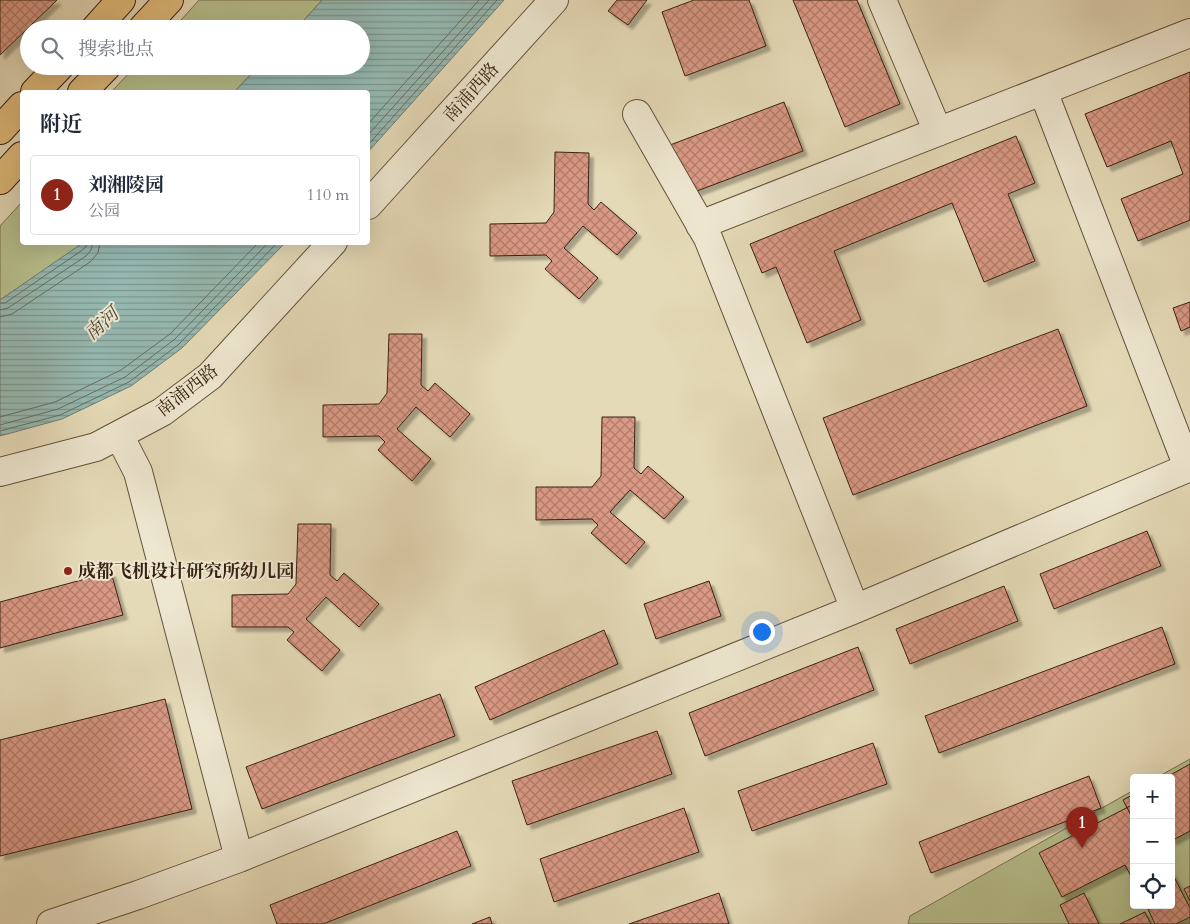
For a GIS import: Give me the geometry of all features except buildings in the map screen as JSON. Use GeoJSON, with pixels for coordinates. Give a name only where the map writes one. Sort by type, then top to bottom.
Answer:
{"type":"FeatureCollection","features":[{"type":"Feature","properties":{"kind":"main road"},"geometry":{"type":"LineString","coordinates":[[103,20],[122,0]]}},
{"type":"Feature","properties":{"kind":"main road"},"geometry":{"type":"LineString","coordinates":[[150,20],[169,0]]}},
{"type":"Feature","properties":{"kind":"main road"},"geometry":{"type":"LineString","coordinates":[[37,90],[51,75]]}},
{"type":"Feature","properties":{"kind":"main road"},"geometry":{"type":"LineString","coordinates":[[84,90],[98,75]]}},
{"type":"Feature","properties":{"kind":"main road"},"geometry":{"type":"LineString","coordinates":[[0,130],[20,108]]}},
{"type":"Feature","properties":{"kind":"main road"},"geometry":{"type":"LineString","coordinates":[[0,180],[20,158]]}},
{"type":"Feature","properties":{"kind":"street","name":"南浦西路"},"geometry":{"type":"LineString","coordinates":[[370,203],[554,0]]}},
{"type":"Feature","properties":{"kind":"street"},"geometry":{"type":"LineString","coordinates":[[882,0],[938,132]]}},
{"type":"Feature","properties":{"kind":"street"},"geometry":{"type":"LineString","coordinates":[[700,225],[1190,32]]}},
{"type":"Feature","properties":{"kind":"street"},"geometry":{"type":"LineString","coordinates":[[51,924],[138,896],[239,858],[856,609],[1189,467],[1043,91]]}},
{"type":"Feature","properties":{"kind":"street"},"geometry":{"type":"LineString","coordinates":[[637,114],[711,248],[856,609]]}},
{"type":"Feature","properties":{"kind":"street","name":"南浦西路"},"geometry":{"type":"LineString","coordinates":[[0,472],[96,447],[162,412],[210,376],[330,245]]}},
{"type":"Feature","properties":{"kind":"street"},"geometry":{"type":"LineString","coordinates":[[119,435],[138,472],[239,858]]}},
{"type":"Feature","properties":{"kind":"green space"},"geometry":{"type":"Polygon","coordinates":[[[199,0],[322,0],[304,20],[181,20],[199,0]]]}},
{"type":"Feature","properties":{"kind":"green space"},"geometry":{"type":"Polygon","coordinates":[[[127,75],[250,75],[236,90],[113,90],[127,75]]]}},
{"type":"Feature","properties":{"kind":"green space"},"geometry":{"type":"Polygon","coordinates":[[[20,204],[20,245],[81,245],[0,300],[0,226],[20,204]]]}},
{"type":"Feature","properties":{"kind":"green space"},"geometry":{"type":"Polygon","coordinates":[[[1190,759],[1190,924],[908,924],[910,916],[1130,792],[1130,909],[1175,909],[1175,774],[1163,774],[1190,759]]]}},
{"type":"Feature","properties":{"kind":"water"},"geometry":{"type":"Polygon","coordinates":[[[322,0],[504,0],[370,150],[370,90],[236,90],[250,75],[370,75],[370,20],[304,20],[322,0]]]}},
{"type":"Feature","properties":{"kind":"water","name":"南河"},"geometry":{"type":"Polygon","coordinates":[[[80,245],[283,245],[182,348],[131,386],[62,419],[0,436],[0,300],[80,245]]]}},
{"type":"Feature","properties":{"kind":"place","name":"成都飞机设计研究所幼儿园"},"geometry":{"type":"Point","coordinates":[68,571]}},
{"type":"Feature","properties":{"kind":"place","name":"刘湘陵园"},"geometry":{"type":"Point","coordinates":[1082,848]}}]}
